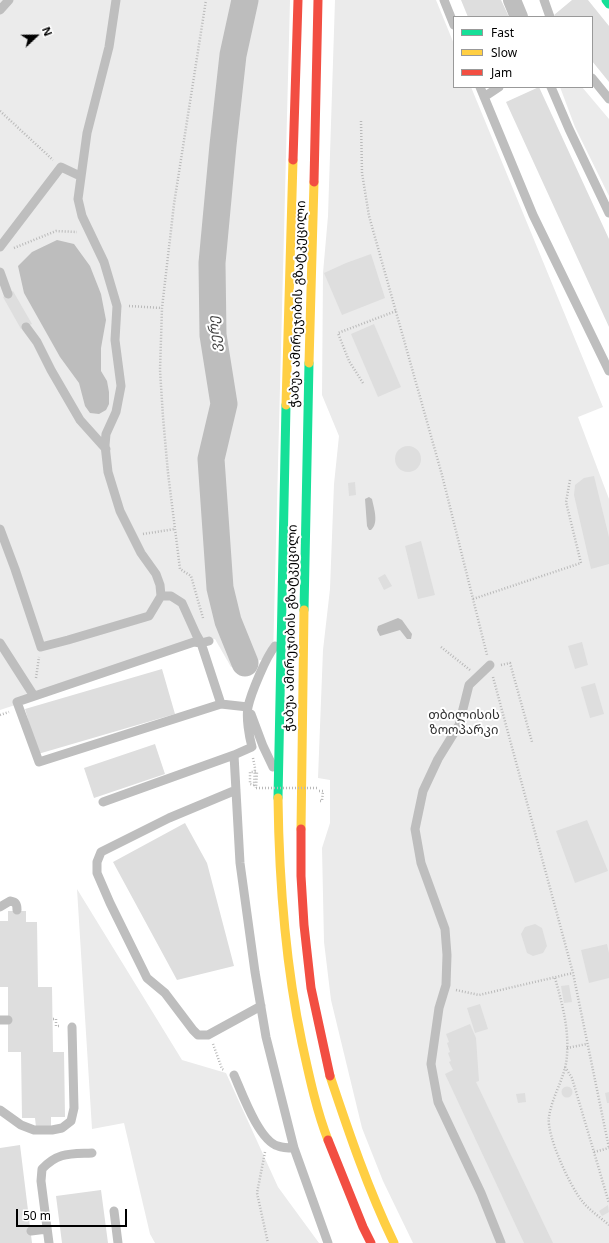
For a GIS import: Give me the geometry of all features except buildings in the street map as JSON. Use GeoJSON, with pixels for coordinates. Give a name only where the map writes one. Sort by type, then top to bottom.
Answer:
{"type":"FeatureCollection","features":[{"type":"Feature","properties":{"kind":"main road","name":"ჭაბუა ამირეჯიბის გზატკეცილი"},"geometry":{"type":"LineString","coordinates":[[298,0],[284,439],[278,781],[279,866],[285,940],[295,1010],[308,1073],[324,1128],[363,1227],[371,1243]]}},
{"type":"Feature","properties":{"kind":"main road","name":"ჭაბუა ამირეჯიბის გზატკეცილი"},"geometry":{"type":"LineString","coordinates":[[318,0],[308,400],[301,781],[301,876],[304,925],[311,988],[329,1072],[356,1153],[378,1210],[394,1243]]}},
{"type":"Feature","properties":{"kind":"main road"},"geometry":{"type":"LineString","coordinates":[[606,0],[609,4]]}},
{"type":"Feature","properties":{"kind":"street"},"geometry":{"type":"LineString","coordinates":[[512,0],[520,16]]}},
{"type":"Feature","properties":{"kind":"lane"},"geometry":{"type":"LineString","coordinates":[[0,10],[9,0]]}},
{"type":"Feature","properties":{"kind":"lane"},"geometry":{"type":"LineString","coordinates":[[0,530],[15,569],[41,647],[149,616],[161,596],[160,584],[156,574],[141,553],[120,511],[108,472],[106,434],[116,412],[121,386],[115,340],[117,306],[104,262],[82,216],[78,199],[80,176],[88,133],[109,47],[116,0]]}},
{"type":"Feature","properties":{"kind":"lane"},"geometry":{"type":"LineString","coordinates":[[444,0],[453,22]]}},
{"type":"Feature","properties":{"kind":"lane"},"geometry":{"type":"LineString","coordinates":[[544,0],[550,16]]}},
{"type":"Feature","properties":{"kind":"lane"},"geometry":{"type":"LineString","coordinates":[[593,79],[609,99]]}},
{"type":"Feature","properties":{"kind":"lane"},"geometry":{"type":"LineString","coordinates":[[480,88],[533,215],[609,371]]}},
{"type":"Feature","properties":{"kind":"lane"},"geometry":{"type":"LineString","coordinates":[[484,97],[498,88]]}},
{"type":"Feature","properties":{"kind":"lane"},"geometry":{"type":"LineString","coordinates":[[551,88],[609,213]]}},
{"type":"Feature","properties":{"kind":"lane"},"geometry":{"type":"LineString","coordinates":[[0,247],[61,167],[80,176]]}},
{"type":"Feature","properties":{"kind":"lane"},"geometry":{"type":"LineString","coordinates":[[0,272],[8,294]]}},
{"type":"Feature","properties":{"kind":"lane"},"geometry":{"type":"LineString","coordinates":[[26,327],[37,342],[50,370],[80,420],[106,449]]}},
{"type":"Feature","properties":{"kind":"lane"},"geometry":{"type":"LineString","coordinates":[[161,596],[171,596],[182,603],[196,634],[205,642],[221,704]]}},
{"type":"Feature","properties":{"kind":"lane"},"geometry":{"type":"LineString","coordinates":[[103,802],[252,748],[249,736],[248,707],[266,661],[273,648],[281,639]]}},
{"type":"Feature","properties":{"kind":"lane"},"geometry":{"type":"LineString","coordinates":[[205,642],[194,642],[17,702],[39,762],[221,704],[248,707]]}},
{"type":"Feature","properties":{"kind":"lane"},"geometry":{"type":"LineString","coordinates":[[0,643],[34,696]]}},
{"type":"Feature","properties":{"kind":"lane"},"geometry":{"type":"LineString","coordinates":[[490,667],[469,685],[459,725],[438,759],[423,791],[415,829],[421,863],[445,929],[447,955],[446,985],[439,1008],[431,1064],[438,1102],[481,1193],[501,1243]]}},
{"type":"Feature","properties":{"kind":"lane"},"geometry":{"type":"LineString","coordinates":[[248,707],[278,781]]}},
{"type":"Feature","properties":{"kind":"lane"},"geometry":{"type":"LineString","coordinates":[[234,755],[240,863],[255,972],[266,1037],[294,1148],[328,1243]]}},
{"type":"Feature","properties":{"kind":"lane"},"geometry":{"type":"LineString","coordinates":[[236,790],[169,818],[101,852],[97,862],[97,873],[110,904],[147,978],[165,993],[198,1035],[208,1035],[261,1006]]}},
{"type":"Feature","properties":{"kind":"lane"},"geometry":{"type":"LineString","coordinates":[[0,907],[10,901],[17,905],[17,910]]}},
{"type":"Feature","properties":{"kind":"lane"},"geometry":{"type":"LineString","coordinates":[[0,1110],[21,1125],[34,1130],[62,1128],[71,1121],[74,1108],[72,1026]]}},
{"type":"Feature","properties":{"kind":"lane"},"geometry":{"type":"LineString","coordinates":[[234,1075],[257,1125],[267,1140],[278,1146],[294,1148]]}},
{"type":"Feature","properties":{"kind":"lane"},"geometry":{"type":"LineString","coordinates":[[48,1243],[41,1181],[42,1169],[50,1160],[68,1154],[92,1153]]}},
{"type":"Feature","properties":{"kind":"lane"},"geometry":{"type":"LineString","coordinates":[[114,1211],[118,1243]]}},
{"type":"Feature","properties":{"kind":"lane"},"geometry":{"type":"LineString","coordinates":[[31,1231],[47,1229]]}},
{"type":"Feature","properties":{"kind":"path"},"geometry":{"type":"LineString","coordinates":[[205,642],[191,576],[180,568],[168,473],[160,370],[162,308],[174,204],[206,0]]}},
{"type":"Feature","properties":{"kind":"path"},"geometry":{"type":"LineString","coordinates":[[0,111],[61,167]]}},
{"type":"Feature","properties":{"kind":"path"},"geometry":{"type":"LineString","coordinates":[[362,121],[362,173],[369,216],[442,475],[490,667],[573,973],[609,1148],[594,1152]]}},
{"type":"Feature","properties":{"kind":"path"},"geometry":{"type":"LineString","coordinates":[[11,250],[56,231],[78,232],[96,244]]}},
{"type":"Feature","properties":{"kind":"path"},"geometry":{"type":"LineString","coordinates":[[139,307],[162,308]]}},
{"type":"Feature","properties":{"kind":"path"},"geometry":{"type":"LineString","coordinates":[[363,383],[349,361],[338,333],[396,311]]}},
{"type":"Feature","properties":{"kind":"path"},"geometry":{"type":"LineString","coordinates":[[473,599],[581,563],[566,502],[570,480]]}},
{"type":"Feature","properties":{"kind":"path"},"geometry":{"type":"LineString","coordinates":[[132,536],[175,529]]}},
{"type":"Feature","properties":{"kind":"path"},"geometry":{"type":"LineString","coordinates":[[34,696],[41,647]]}},
{"type":"Feature","properties":{"kind":"path"},"geometry":{"type":"LineString","coordinates":[[441,647],[461,661],[478,677]]}},
{"type":"Feature","properties":{"kind":"path"},"geometry":{"type":"LineString","coordinates":[[490,667],[510,662],[532,742]]}},
{"type":"Feature","properties":{"kind":"path"},"geometry":{"type":"LineString","coordinates":[[255,768],[255,774],[254,784],[250,784],[250,772],[257,772],[256,788],[319,788]]}},
{"type":"Feature","properties":{"kind":"path"},"geometry":{"type":"LineString","coordinates":[[446,985],[460,991],[479,995],[573,973]]}},
{"type":"Feature","properties":{"kind":"path"},"geometry":{"type":"LineString","coordinates":[[555,978],[563,1005],[567,1027],[567,1056],[565,1067],[553,1100],[548,1128],[574,1189],[582,1201],[609,1225]]}},
{"type":"Feature","properties":{"kind":"path"},"geometry":{"type":"LineString","coordinates":[[53,1019],[56,1019],[56,1026]]}},
{"type":"Feature","properties":{"kind":"path"},"geometry":{"type":"LineString","coordinates":[[567,1048],[587,1044]]}},
{"type":"Feature","properties":{"kind":"path"},"geometry":{"type":"LineString","coordinates":[[216,1049],[222,1069]]}},
{"type":"Feature","properties":{"kind":"path"},"geometry":{"type":"LineString","coordinates":[[565,1067],[572,1078],[609,1203]]}},
{"type":"Feature","properties":{"kind":"path"},"geometry":{"type":"LineString","coordinates":[[267,1140],[257,1193],[268,1243]]}},
{"type":"Feature","properties":{"kind":"green space"},"geometry":{"type":"Polygon","coordinates":[[[0,0],[290,0],[273,657],[231,667],[215,639],[0,710],[0,0]]]}},
{"type":"Feature","properties":{"kind":"green space","name":"თბილისის ზოოპარკი"},"geometry":{"type":"Polygon","coordinates":[[[335,0],[436,0],[453,42],[453,88],[471,88],[603,407],[578,417],[609,499],[609,1243],[413,1243],[383,1181],[362,1128],[331,1000],[324,942],[322,848],[330,823],[330,780],[318,778],[323,650],[330,589],[334,484],[339,436],[322,395],[323,273],[328,216],[335,0]]]}},
{"type":"Feature","properties":{"kind":"green space"},"geometry":{"type":"Polygon","coordinates":[[[560,88],[583,88],[609,119],[609,196],[575,127],[560,88]]]}},
{"type":"Feature","properties":{"kind":"green space"},"geometry":{"type":"Polygon","coordinates":[[[77,889],[182,1060],[226,1073],[278,1187],[319,1243],[155,1243],[150,1234],[124,1123],[92,1129],[77,889]]]}},
{"type":"Feature","properties":{"kind":"shaded area"},"geometry":{"type":"Polygon","coordinates":[[[57,240],[74,244],[90,266],[101,294],[106,320],[101,348],[101,371],[107,381],[109,404],[106,410],[99,414],[90,413],[85,406],[79,383],[60,357],[24,293],[18,266],[32,252],[57,240]]]}},
{"type":"Feature","properties":{"kind":"shaded area"},"geometry":{"type":"Polygon","coordinates":[[[369,497],[372,499],[375,516],[375,524],[371,530],[369,530],[367,526],[365,499],[369,497]]]}},
{"type":"Feature","properties":{"kind":"shaded area"},"geometry":{"type":"Polygon","coordinates":[[[398,618],[402,620],[412,634],[411,639],[407,639],[400,630],[380,636],[377,630],[378,626],[398,618]]]}},
{"type":"Feature","properties":{"kind":"waterway","name":"ვერე"},"geometry":{"type":"LineString","coordinates":[[245,0],[233,55],[212,263],[213,335],[224,404],[211,459],[220,588],[228,621],[245,663]]}},
{"type":"Feature","properties":{"kind":"traffic: fast"},"geometry":{"type":"LineString","coordinates":[[606,0],[609,4]]}},
{"type":"Feature","properties":{"kind":"traffic: fast"},"geometry":{"type":"LineString","coordinates":[[304,610],[309,363]]}},
{"type":"Feature","properties":{"kind":"traffic: fast"},"geometry":{"type":"LineString","coordinates":[[278,798],[286,405]]}},
{"type":"Feature","properties":{"kind":"traffic: slow"},"geometry":{"type":"LineString","coordinates":[[286,405],[293,160]]}},
{"type":"Feature","properties":{"kind":"traffic: slow"},"geometry":{"type":"LineString","coordinates":[[309,363],[314,182]]}},
{"type":"Feature","properties":{"kind":"traffic: slow"},"geometry":{"type":"LineString","coordinates":[[301,829],[304,610]]}},
{"type":"Feature","properties":{"kind":"traffic: slow"},"geometry":{"type":"LineString","coordinates":[[278,798],[284,921],[291,982],[310,1080],[328,1140]]}},
{"type":"Feature","properties":{"kind":"traffic: slow"},"geometry":{"type":"LineString","coordinates":[[330,1076],[367,1181],[394,1243]]}},
{"type":"Feature","properties":{"kind":"traffic: jam"},"geometry":{"type":"LineString","coordinates":[[293,160],[298,0]]}},
{"type":"Feature","properties":{"kind":"traffic: jam"},"geometry":{"type":"LineString","coordinates":[[314,182],[318,0]]}},
{"type":"Feature","properties":{"kind":"traffic: jam"},"geometry":{"type":"LineString","coordinates":[[301,829],[301,876],[304,925],[311,988],[330,1076]]}},
{"type":"Feature","properties":{"kind":"traffic: jam"},"geometry":{"type":"LineString","coordinates":[[328,1140],[363,1227],[371,1243]]}}]}
